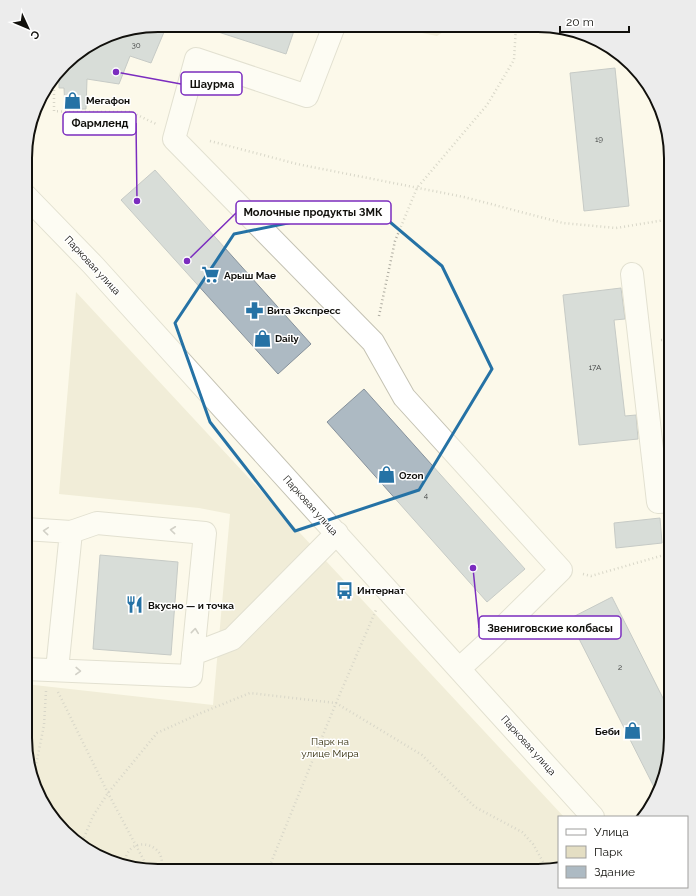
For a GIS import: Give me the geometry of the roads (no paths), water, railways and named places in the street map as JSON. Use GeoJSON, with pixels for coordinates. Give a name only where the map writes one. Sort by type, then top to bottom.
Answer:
{"type":"FeatureCollection","features":[{"type":"Feature","properties":{"kind":"street"},"geometry":{"type":"LineString","coordinates":[[332,32],[307,96],[196,59],[174,139],[373,342],[404,397],[561,570],[460,668]]}},
{"type":"Feature","properties":{"kind":"street","name":"Парковая улица"},"geometry":{"type":"LineString","coordinates":[[32,202],[93,265],[460,668],[592,816]]}},
{"type":"Feature","properties":{"kind":"street"},"geometry":{"type":"LineString","coordinates":[[632,274],[658,502],[664,502]]}},
{"type":"Feature","properties":{"kind":"street"},"geometry":{"type":"LineString","coordinates":[[32,529],[71,532],[97,523],[205,533],[191,676],[32,669]]}},
{"type":"Feature","properties":{"kind":"street"},"geometry":{"type":"LineString","coordinates":[[52,670],[71,532]]}},
{"type":"Feature","properties":{"kind":"street"},"geometry":{"type":"LineString","coordinates":[[193,654],[232,639],[337,533]]}},
{"type":"Feature","properties":{"kind":"place","name":"Шаурма"},"geometry":{"type":"Point","coordinates":[116,72]}},
{"type":"Feature","properties":{"kind":"place","name":"Мегафон"},"geometry":{"type":"Point","coordinates":[73,100]}},
{"type":"Feature","properties":{"kind":"place","name":"Фармленд"},"geometry":{"type":"Point","coordinates":[137,201]}},
{"type":"Feature","properties":{"kind":"place","name":"Молочные продукты ЗМК"},"geometry":{"type":"Point","coordinates":[187,261]}},
{"type":"Feature","properties":{"kind":"place","name":"Арыш Мае"},"geometry":{"type":"Point","coordinates":[211,275]}},
{"type":"Feature","properties":{"kind":"place","name":"Вита Экспресс"},"geometry":{"type":"Point","coordinates":[254,310]}},
{"type":"Feature","properties":{"kind":"place","name":"Daily"},"geometry":{"type":"Point","coordinates":[262,338]}},
{"type":"Feature","properties":{"kind":"place","name":"Ozon"},"geometry":{"type":"Point","coordinates":[386,475]}},
{"type":"Feature","properties":{"kind":"place","name":"Звениговские колбасы"},"geometry":{"type":"Point","coordinates":[473,568]}},
{"type":"Feature","properties":{"kind":"place","name":"Интернат"},"geometry":{"type":"Point","coordinates":[344,590]}},
{"type":"Feature","properties":{"kind":"place","name":"Вкусно — и точка"},"geometry":{"type":"Point","coordinates":[135,605]}},
{"type":"Feature","properties":{"kind":"place","name":"Беби"},"geometry":{"type":"Point","coordinates":[633,731]}},
{"type":"Feature","properties":{"kind":"park label","name":"Парк на улице Мира"},"geometry":{"type":"Point","coordinates":[330,746]}}]}
